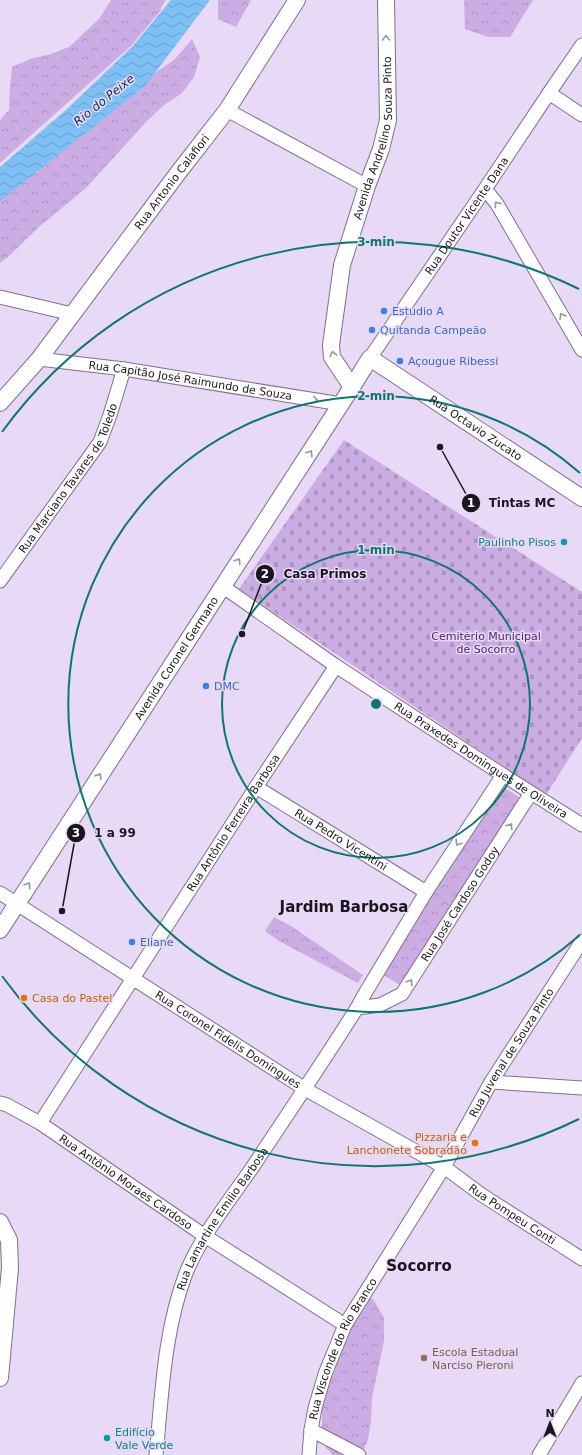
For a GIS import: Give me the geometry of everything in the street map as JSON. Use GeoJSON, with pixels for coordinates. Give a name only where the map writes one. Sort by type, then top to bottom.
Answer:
{"type":"FeatureCollection","features":[{"type":"Feature","properties":{"kind":"street","name":"Rua Antonio Calafiori"},"geometry":{"type":"LineString","coordinates":[[0,403],[39,359],[227,110],[297,0]]}},
{"type":"Feature","properties":{"kind":"street","name":"Avenida Andrelino Souza Pinto"},"geometry":{"type":"LineString","coordinates":[[352,387],[332,357],[331,345],[342,264],[367,186],[381,150],[388,120],[386,0]]}},
{"type":"Feature","properties":{"kind":"street","name":"Rua Doutor Vicente Dana"},"geometry":{"type":"LineString","coordinates":[[352,387],[370,358],[582,45]]}},
{"type":"Feature","properties":{"kind":"street"},"geometry":{"type":"LineString","coordinates":[[549,93],[582,115]]}},
{"type":"Feature","properties":{"kind":"street"},"geometry":{"type":"LineString","coordinates":[[227,110],[367,186]]}},
{"type":"Feature","properties":{"kind":"street"},"geometry":{"type":"LineString","coordinates":[[485,189],[497,204],[582,350]]}},
{"type":"Feature","properties":{"kind":"street"},"geometry":{"type":"LineString","coordinates":[[0,297],[72,314]]}},
{"type":"Feature","properties":{"kind":"street","name":"Rua Octavio Zucato"},"geometry":{"type":"LineString","coordinates":[[370,358],[582,498]]}},
{"type":"Feature","properties":{"kind":"street","name":"Rua Capitão José Raimundo de Souza"},"geometry":{"type":"LineString","coordinates":[[39,359],[124,369],[341,404]]}},
{"type":"Feature","properties":{"kind":"street","name":"Rua Marciano Tavares de Toledo"},"geometry":{"type":"LineString","coordinates":[[0,581],[100,442],[124,369]]}},
{"type":"Feature","properties":{"kind":"street","name":"Avenida Coronel Germano"},"geometry":{"type":"LineString","coordinates":[[0,930],[16,903],[352,387]]}},
{"type":"Feature","properties":{"kind":"street","name":"Rua Praxedes Domingues de Oliveira"},"geometry":{"type":"LineString","coordinates":[[222,586],[336,666],[582,825]]}},
{"type":"Feature","properties":{"kind":"street","name":"Rua Antônio Ferreira Barbosa"},"geometry":{"type":"LineString","coordinates":[[40,1124],[256,787],[336,666]]}},
{"type":"Feature","properties":{"kind":"street"},"geometry":{"type":"LineString","coordinates":[[426,892],[503,775]]}},
{"type":"Feature","properties":{"kind":"street","name":"Rua Pedro Vicentini"},"geometry":{"type":"LineString","coordinates":[[256,787],[426,892]]}},
{"type":"Feature","properties":{"kind":"street","name":"Rua José Cardoso Godoy"},"geometry":{"type":"LineString","coordinates":[[357,1008],[380,1005],[402,994],[531,793]]}},
{"type":"Feature","properties":{"kind":"street","name":"Rua Lamartine Emilio Barbosa"},"geometry":{"type":"LineString","coordinates":[[156,1455],[169,1334],[175,1307],[187,1272],[206,1236],[305,1089],[357,1008],[426,892]]}},
{"type":"Feature","properties":{"kind":"street","name":"Rua Coronel Fidelis Domingues"},"geometry":{"type":"LineString","coordinates":[[0,893],[133,980],[305,1089],[444,1167]]}},
{"type":"Feature","properties":{"kind":"street","name":"Rua Juvenal de Souza Pinto"},"geometry":{"type":"LineString","coordinates":[[444,1167],[491,1082],[582,941]]}},
{"type":"Feature","properties":{"kind":"street"},"geometry":{"type":"LineString","coordinates":[[491,1082],[582,1088]]}},
{"type":"Feature","properties":{"kind":"street","name":"Rua Antônio Moraes Cardoso"},"geometry":{"type":"LineString","coordinates":[[4,1104],[40,1124],[206,1236],[345,1326]]}},
{"type":"Feature","properties":{"kind":"street","name":"Rua Pompeu Conti"},"geometry":{"type":"LineString","coordinates":[[444,1167],[482,1195],[582,1260]]}},
{"type":"Feature","properties":{"kind":"street","name":"Rua Visconde do Rio Branco"},"geometry":{"type":"LineString","coordinates":[[309,1455],[315,1408],[325,1374],[345,1326],[444,1167]]}},
{"type":"Feature","properties":{"kind":"street"},"geometry":{"type":"LineString","coordinates":[[0,1222],[9,1240],[10,1268],[0,1378]]}},
{"type":"Feature","properties":{"kind":"street"},"geometry":{"type":"LineString","coordinates":[[539,1455],[582,1383]]}},
{"type":"Feature","properties":{"kind":"street"},"geometry":{"type":"LineString","coordinates":[[311,1430],[359,1455]]}},
{"type":"Feature","properties":{"kind":"green space"},"geometry":{"type":"Polygon","coordinates":[[[111,0],[166,0],[161,7],[161,10],[132,45],[0,163],[0,120],[9,110],[12,67],[30,59],[51,54],[69,47],[99,19],[111,0]]]}},
{"type":"Feature","properties":{"kind":"green space"},"geometry":{"type":"Polygon","coordinates":[[[218,0],[251,0],[236,27],[218,19],[218,0]]]}},
{"type":"Feature","properties":{"kind":"green space"},"geometry":{"type":"Polygon","coordinates":[[[464,0],[533,0],[510,37],[488,37],[465,29],[464,0]]]}},
{"type":"Feature","properties":{"kind":"green space"},"geometry":{"type":"Polygon","coordinates":[[[192,39],[200,57],[194,77],[182,93],[164,105],[148,120],[86,188],[40,226],[0,263],[0,199],[156,72],[174,60],[192,39]]]}},
{"type":"Feature","properties":{"kind":"green space","name":"Cemitério Municipal de Socorro"},"geometry":{"type":"Polygon","coordinates":[[[344,440],[582,592],[582,738],[546,795],[239,589],[344,440]]]}},
{"type":"Feature","properties":{"kind":"green space"},"geometry":{"type":"Polygon","coordinates":[[[502,786],[522,799],[400,985],[382,974],[502,786]]]}},
{"type":"Feature","properties":{"kind":"green space"},"geometry":{"type":"Polygon","coordinates":[[[274,917],[291,926],[363,975],[358,983],[279,941],[265,931],[274,917]]]}},
{"type":"Feature","properties":{"kind":"green space"},"geometry":{"type":"Polygon","coordinates":[[[359,1296],[373,1299],[384,1318],[384,1341],[372,1398],[368,1440],[361,1455],[333,1455],[325,1447],[322,1428],[322,1405],[326,1386],[359,1296]]]}},
{"type":"Feature","properties":{"kind":"water","name":"Rio do Peixe"},"geometry":{"type":"Polygon","coordinates":[[[171,0],[210,0],[145,86],[0,201],[0,167],[67,109],[133,46],[171,0]]]}},
{"type":"Feature","properties":{"kind":"place","name":"Estudio A"},"geometry":{"type":"Point","coordinates":[384,311]}},
{"type":"Feature","properties":{"kind":"place","name":"Quitanda Campeão"},"geometry":{"type":"Point","coordinates":[372,330]}},
{"type":"Feature","properties":{"kind":"place","name":"Açougue Ribessi"},"geometry":{"type":"Point","coordinates":[400,361]}},
{"type":"Feature","properties":{"kind":"place","name":"Tintas MC"},"geometry":{"type":"Point","coordinates":[440,447]}},
{"type":"Feature","properties":{"kind":"place","name":"Paulinho Pisos"},"geometry":{"type":"Point","coordinates":[564,542]}},
{"type":"Feature","properties":{"kind":"place","name":"Casa Primos"},"geometry":{"type":"Point","coordinates":[242,634]}},
{"type":"Feature","properties":{"kind":"place","name":"DMC"},"geometry":{"type":"Point","coordinates":[206,686]}},
{"type":"Feature","properties":{"kind":"place","name":"1 a 99"},"geometry":{"type":"Point","coordinates":[62,911]}},
{"type":"Feature","properties":{"kind":"place","name":"Eliane"},"geometry":{"type":"Point","coordinates":[132,942]}},
{"type":"Feature","properties":{"kind":"place","name":"Casa do Pastel"},"geometry":{"type":"Point","coordinates":[24,998]}},
{"type":"Feature","properties":{"kind":"place","name":"Pizzaria e Lanchonete Sobradão"},"geometry":{"type":"Point","coordinates":[475,1143]}},
{"type":"Feature","properties":{"kind":"place","name":"Escola Estadual Narciso Pieroni"},"geometry":{"type":"Point","coordinates":[424,1358]}},
{"type":"Feature","properties":{"kind":"place","name":"Edifício Vale Verde"},"geometry":{"type":"Point","coordinates":[107,1438]}},
{"type":"Feature","properties":{"kind":"district","name":"Jardim Barbosa"},"geometry":{"type":"Point","coordinates":[344,907]}},
{"type":"Feature","properties":{"kind":"district","name":"Socorro"},"geometry":{"type":"Point","coordinates":[419,1266]}}]}
